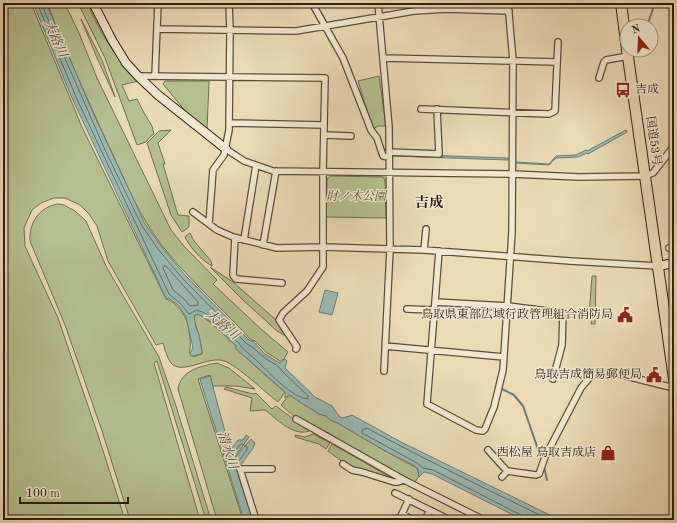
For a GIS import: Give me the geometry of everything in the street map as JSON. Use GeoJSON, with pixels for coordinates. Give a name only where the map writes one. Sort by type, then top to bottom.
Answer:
{"type":"FeatureCollection","features":[{"type":"Feature","properties":{"kind":"highway","name":"国道53号"},"geometry":{"type":"LineString","coordinates":[[621,3],[623,18]]}},
{"type":"Feature","properties":{"kind":"highway","name":"国道53号"},"geometry":{"type":"LineString","coordinates":[[628,58],[674,379]]}},
{"type":"Feature","properties":{"kind":"street"},"geometry":{"type":"LineString","coordinates":[[93,3],[126,63],[158,95],[226,149],[244,161],[276,171],[512,174],[579,177],[645,176],[653,173],[674,146]]}},
{"type":"Feature","properties":{"kind":"street"},"geometry":{"type":"LineString","coordinates":[[155,76],[158,3]]}},
{"type":"Feature","properties":{"kind":"street"},"geometry":{"type":"LineString","coordinates":[[209,224],[213,170],[224,155],[229,123],[229,3]]}},
{"type":"Feature","properties":{"kind":"street"},"geometry":{"type":"LineString","coordinates":[[312,3],[343,58],[371,130],[383,156],[389,154],[439,154],[437,109]]}},
{"type":"Feature","properties":{"kind":"street"},"geometry":{"type":"LineString","coordinates":[[378,3],[389,127],[390,173],[390,249],[384,346],[384,371]]}},
{"type":"Feature","properties":{"kind":"street"},"geometry":{"type":"LineString","coordinates":[[439,251],[427,404],[480,432],[486,430],[494,407],[503,370],[508,306],[512,174],[513,61],[508,3]]}},
{"type":"Feature","properties":{"kind":"street"},"geometry":{"type":"LineString","coordinates":[[157,29],[296,31],[379,16],[434,9],[509,11]]}},
{"type":"Feature","properties":{"kind":"street"},"geometry":{"type":"LineString","coordinates":[[421,109],[549,114],[555,110],[558,42]]}},
{"type":"Feature","properties":{"kind":"street"},"geometry":{"type":"LineString","coordinates":[[599,78],[604,62],[619,55]]}},
{"type":"Feature","properties":{"kind":"street"},"geometry":{"type":"LineString","coordinates":[[383,58],[557,62]]}},
{"type":"Feature","properties":{"kind":"street"},"geometry":{"type":"LineString","coordinates":[[138,76],[325,78],[323,267],[307,291],[283,313],[278,320],[297,347],[296,350]]}},
{"type":"Feature","properties":{"kind":"street"},"geometry":{"type":"LineString","coordinates":[[229,123],[324,125]]}},
{"type":"Feature","properties":{"kind":"street"},"geometry":{"type":"LineString","coordinates":[[324,135],[351,136]]}},
{"type":"Feature","properties":{"kind":"street"},"geometry":{"type":"LineString","coordinates":[[244,240],[256,165]]}},
{"type":"Feature","properties":{"kind":"street"},"geometry":{"type":"LineString","coordinates":[[263,245],[276,171]]}},
{"type":"Feature","properties":{"kind":"street"},"geometry":{"type":"LineString","coordinates":[[193,212],[217,230],[235,238],[277,248],[323,247],[424,250],[658,266],[674,263]]}},
{"type":"Feature","properties":{"kind":"street"},"geometry":{"type":"LineString","coordinates":[[424,250],[426,229]]}},
{"type":"Feature","properties":{"kind":"street"},"geometry":{"type":"LineString","coordinates":[[235,238],[233,275],[236,279],[282,283]]}},
{"type":"Feature","properties":{"kind":"street"},"geometry":{"type":"LineString","coordinates":[[435,302],[508,306],[563,312],[562,345],[553,379]]}},
{"type":"Feature","properties":{"kind":"street"},"geometry":{"type":"LineString","coordinates":[[407,309],[434,310]]}},
{"type":"Feature","properties":{"kind":"street"},"geometry":{"type":"LineString","coordinates":[[384,346],[504,357]]}},
{"type":"Feature","properties":{"kind":"street"},"geometry":{"type":"LineString","coordinates":[[488,450],[507,471],[536,475],[539,474],[544,457],[581,388],[591,376],[603,373],[612,373],[674,388]]}},
{"type":"Feature","properties":{"kind":"street"},"geometry":{"type":"LineString","coordinates":[[296,419],[404,480],[484,520]]}},
{"type":"Feature","properties":{"kind":"street"},"geometry":{"type":"LineString","coordinates":[[343,464],[352,470],[394,482],[404,480]]}},
{"type":"Feature","properties":{"kind":"street"},"geometry":{"type":"LineString","coordinates":[[256,520],[240,469],[272,469]]}},
{"type":"Feature","properties":{"kind":"street"},"geometry":{"type":"LineString","coordinates":[[502,477],[507,471]]}},
{"type":"Feature","properties":{"kind":"street"},"geometry":{"type":"LineString","coordinates":[[395,493],[450,520]]}},
{"type":"Feature","properties":{"kind":"street"},"geometry":{"type":"LineString","coordinates":[[409,499],[401,517],[413,520]]}},
{"type":"Feature","properties":{"kind":"street"},"geometry":{"type":"LineString","coordinates":[[425,520],[430,510]]}},
{"type":"Feature","properties":{"kind":"green space"},"geometry":{"type":"Polygon","coordinates":[[[3,3],[31,3],[81,125],[166,299],[178,307],[186,319],[190,336],[189,353],[193,357],[202,354],[199,335],[194,320],[197,314],[217,328],[236,346],[236,349],[285,392],[278,402],[243,373],[224,361],[211,361],[182,367],[171,363],[163,343],[156,345],[108,261],[97,226],[89,214],[80,205],[65,198],[54,198],[41,203],[32,210],[24,228],[25,246],[58,318],[125,520],[3,520],[3,3]]]}},
{"type":"Feature","properties":{"kind":"green space"},"geometry":{"type":"Polygon","coordinates":[[[47,3],[65,4],[79,33],[97,78],[171,230],[183,245],[217,280],[213,284],[288,352],[284,359],[280,361],[266,352],[255,341],[251,340],[182,269],[146,222],[126,183],[76,73],[47,3]]]}},
{"type":"Feature","properties":{"kind":"green space"},"geometry":{"type":"Polygon","coordinates":[[[78,3],[87,3],[109,44],[122,63],[138,81],[122,85],[129,101],[137,99],[152,126],[154,134],[146,142],[137,145],[105,58],[78,3]]]}},
{"type":"Feature","properties":{"kind":"green space"},"geometry":{"type":"Polygon","coordinates":[[[81,19],[102,60],[115,97],[97,58],[81,19]]]}},
{"type":"Feature","properties":{"kind":"green space"},"geometry":{"type":"Polygon","coordinates":[[[379,76],[386,126],[378,126],[373,129],[358,81],[379,76]]]}},
{"type":"Feature","properties":{"kind":"green space"},"geometry":{"type":"Polygon","coordinates":[[[165,81],[209,81],[207,130],[186,112],[163,84],[165,81]]]}},
{"type":"Feature","properties":{"kind":"green space"},"geometry":{"type":"Polygon","coordinates":[[[171,130],[158,143],[178,215],[189,216],[189,227],[182,232],[171,215],[147,143],[159,131],[171,130]]]}},
{"type":"Feature","properties":{"kind":"green space","name":"財ノ木公園"},"geometry":{"type":"Polygon","coordinates":[[[330,176],[383,177],[385,180],[386,218],[326,217],[327,179],[330,176]]]}},
{"type":"Feature","properties":{"kind":"green space"},"geometry":{"type":"Polygon","coordinates":[[[58,204],[64,205],[75,211],[86,221],[107,268],[159,357],[176,406],[211,520],[206,520],[157,361],[154,363],[200,520],[130,520],[102,431],[65,325],[30,241],[31,228],[36,217],[45,209],[58,204]]]}},
{"type":"Feature","properties":{"kind":"green space"},"geometry":{"type":"Polygon","coordinates":[[[190,233],[194,241],[211,261],[212,266],[200,257],[190,245],[185,237],[190,233]]]}},
{"type":"Feature","properties":{"kind":"green space"},"geometry":{"type":"Polygon","coordinates":[[[210,267],[233,282],[276,320],[289,338],[277,331],[210,267]]]}},
{"type":"Feature","properties":{"kind":"green space"},"geometry":{"type":"Polygon","coordinates":[[[592,276],[596,276],[595,324],[591,324],[592,316],[589,315],[592,276]]]}},
{"type":"Feature","properties":{"kind":"green space"},"geometry":{"type":"Polygon","coordinates":[[[217,363],[229,368],[255,389],[236,386],[213,386],[210,375],[198,379],[243,520],[217,520],[178,389],[183,377],[187,373],[198,368],[217,363]]]}},
{"type":"Feature","properties":{"kind":"green space"},"geometry":{"type":"Polygon","coordinates":[[[226,387],[253,394],[256,393],[272,409],[276,406],[309,431],[303,432],[291,429],[265,410],[250,411],[252,398],[224,389],[226,387]]]}},
{"type":"Feature","properties":{"kind":"green space"},"geometry":{"type":"Polygon","coordinates":[[[289,395],[319,414],[326,416],[388,453],[417,468],[419,476],[415,482],[368,457],[325,431],[294,416],[281,405],[289,395]]]}},
{"type":"Feature","properties":{"kind":"green space"},"geometry":{"type":"Polygon","coordinates":[[[313,434],[330,443],[326,449],[319,444],[295,437],[295,435],[305,437],[313,434]]]}},
{"type":"Feature","properties":{"kind":"green space"},"geometry":{"type":"Polygon","coordinates":[[[332,444],[395,480],[352,469],[328,451],[332,444]]]}},
{"type":"Feature","properties":{"kind":"water","name":"大路川"},"geometry":{"type":"Polygon","coordinates":[[[33,3],[46,3],[93,113],[145,224],[185,275],[250,341],[253,341],[265,354],[280,363],[285,359],[287,361],[285,368],[315,397],[332,406],[340,417],[343,418],[352,415],[401,442],[560,520],[523,520],[432,474],[424,472],[419,477],[418,469],[415,466],[378,447],[326,416],[319,414],[289,395],[285,398],[285,392],[236,349],[236,346],[217,327],[197,314],[194,316],[202,352],[201,354],[191,356],[190,353],[193,348],[186,317],[178,305],[166,298],[72,98],[33,3]]]}},
{"type":"Feature","properties":{"kind":"water"},"geometry":{"type":"Polygon","coordinates":[[[626,130],[627,132],[588,154],[587,153],[578,157],[556,158],[549,165],[516,163],[549,164],[556,156],[576,155],[586,150],[587,151],[626,130]]]}},
{"type":"Feature","properties":{"kind":"water"},"geometry":{"type":"Polygon","coordinates":[[[392,154],[508,158],[508,160],[392,156],[392,154]]]}},
{"type":"Feature","properties":{"kind":"water"},"geometry":{"type":"Polygon","coordinates":[[[325,290],[338,293],[332,315],[319,312],[325,290]]]}},
{"type":"Feature","properties":{"kind":"water","name":"清水川"},"geometry":{"type":"Polygon","coordinates":[[[210,376],[230,450],[238,440],[243,440],[246,435],[249,437],[234,459],[251,439],[255,443],[238,469],[254,520],[244,520],[203,389],[200,379],[210,376]]]}},
{"type":"Feature","properties":{"kind":"waterway"},"geometry":{"type":"LineString","coordinates":[[315,3],[332,33]]}},
{"type":"Feature","properties":{"kind":"waterway"},"geometry":{"type":"LineString","coordinates":[[650,18],[655,3]]}},
{"type":"Feature","properties":{"kind":"waterway"},"geometry":{"type":"LineString","coordinates":[[359,92],[363,103]]}},
{"type":"Feature","properties":{"kind":"waterway"},"geometry":{"type":"LineString","coordinates":[[502,389],[514,395],[523,406],[542,457]]}},
{"type":"Feature","properties":{"kind":"waterway"},"geometry":{"type":"LineString","coordinates":[[544,467],[547,480]]}},
{"type":"Feature","properties":{"kind":"place","name":"吉成"},"geometry":{"type":"Point","coordinates":[623,90]}},
{"type":"Feature","properties":{"kind":"place","name":"鳥取県東部広域行政管理組合消防局"},"geometry":{"type":"Point","coordinates":[625,315]}},
{"type":"Feature","properties":{"kind":"place","name":"鳥取吉成簡易郵便局"},"geometry":{"type":"Point","coordinates":[654,375]}},
{"type":"Feature","properties":{"kind":"place","name":"西松屋 鳥取吉成店"},"geometry":{"type":"Point","coordinates":[608,453]}},
{"type":"Feature","properties":{"kind":"district","name":"吉成"},"geometry":{"type":"Point","coordinates":[429,203]}}]}
